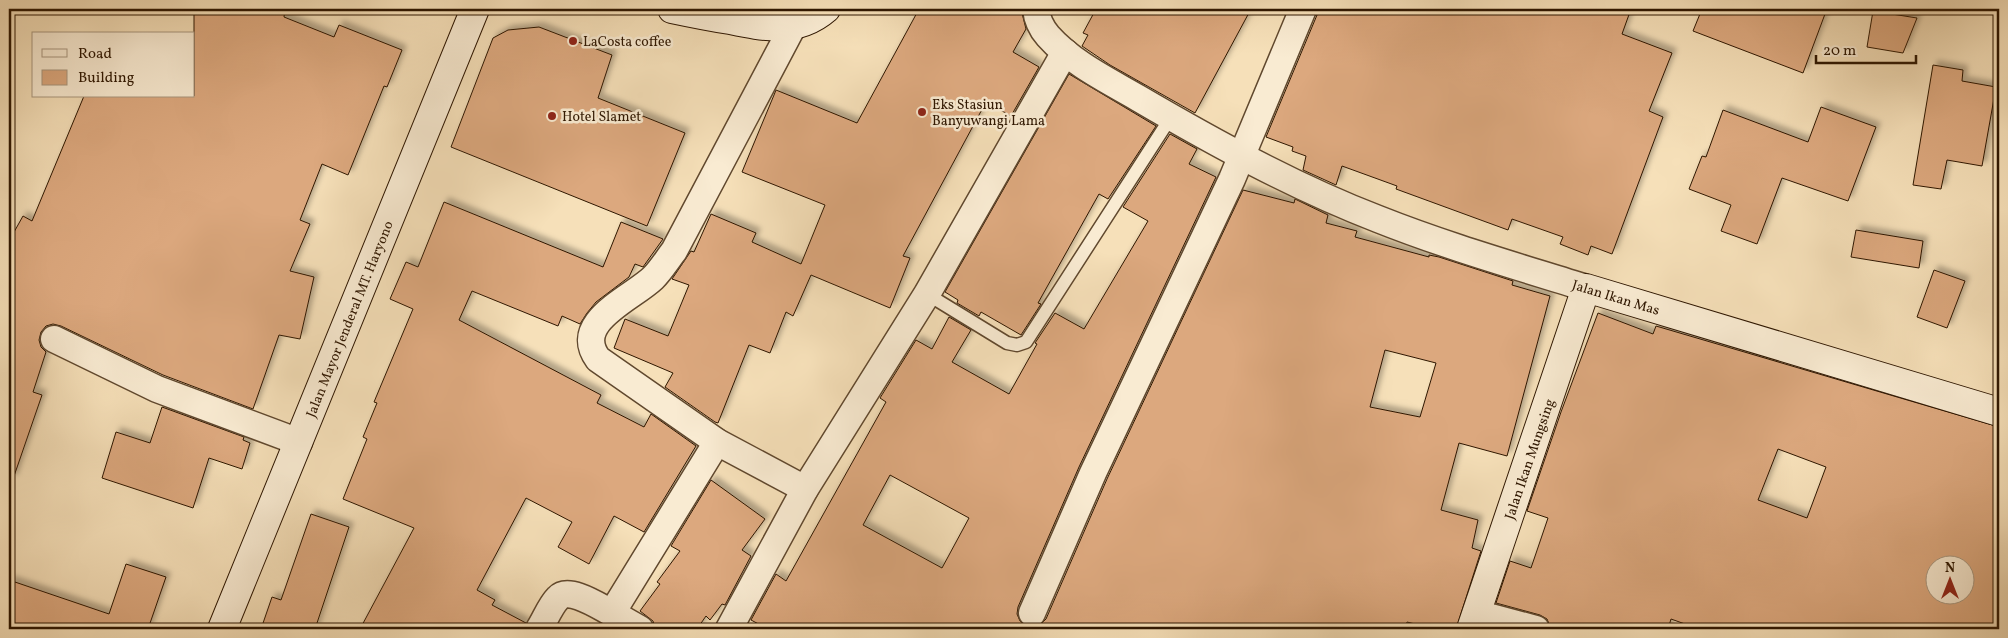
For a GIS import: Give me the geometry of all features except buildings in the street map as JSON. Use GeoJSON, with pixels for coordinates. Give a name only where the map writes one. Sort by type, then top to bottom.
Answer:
{"type":"FeatureCollection","features":[{"type":"Feature","properties":{"kind":"main road","name":"Jalan Mayor Jenderal MT. Haryono"},"geometry":{"type":"LineString","coordinates":[[222,629],[475,9]]}},
{"type":"Feature","properties":{"kind":"main road"},"geometry":{"type":"LineString","coordinates":[[672,9],[777,28],[806,22],[826,9]]}},
{"type":"Feature","properties":{"kind":"main road","name":"Jalan Ikan Mas"},"geometry":{"type":"LineString","coordinates":[[1586,288],[1999,412]]}},
{"type":"Feature","properties":{"kind":"main road","name":"Jalan Ikan Mungsing"},"geometry":{"type":"LineString","coordinates":[[1474,621],[1586,288]]}},
{"type":"Feature","properties":{"kind":"street","name":"Jalan Ikan Mas"},"geometry":{"type":"LineString","coordinates":[[1036,9],[1040,25],[1065,52],[1090,70],[1241,158],[1376,219],[1586,288]]}},
{"type":"Feature","properties":{"kind":"street"},"geometry":{"type":"LineString","coordinates":[[1032,613],[1098,464],[1241,158],[1303,9]]}},
{"type":"Feature","properties":{"kind":"street"},"geometry":{"type":"LineString","coordinates":[[793,26],[669,258],[654,277],[605,313],[590,336],[590,344],[592,352],[598,359],[717,442],[805,489]]}},
{"type":"Feature","properties":{"kind":"street"},"geometry":{"type":"LineString","coordinates":[[729,629],[805,489],[927,294],[1065,52]]}},
{"type":"Feature","properties":{"kind":"street"},"geometry":{"type":"LineString","coordinates":[[54,339],[157,389],[299,442]]}},
{"type":"Feature","properties":{"kind":"street"},"geometry":{"type":"LineString","coordinates":[[612,613],[717,442]]}},
{"type":"Feature","properties":{"kind":"street"},"geometry":{"type":"LineString","coordinates":[[539,629],[558,598],[569,594],[583,598],[640,629]]}},
{"type":"Feature","properties":{"kind":"street"},"geometry":{"type":"LineString","coordinates":[[1474,621],[1536,629]]}},
{"type":"Feature","properties":{"kind":"lane"},"geometry":{"type":"LineString","coordinates":[[927,294],[1007,343],[1017,345],[1026,342],[1171,117]]}},
{"type":"Feature","properties":{"kind":"place","name":"LaCosta coffee"},"geometry":{"type":"Point","coordinates":[573,41]}},
{"type":"Feature","properties":{"kind":"place","name":"Eks Stasiun Banyuwangi Lama"},"geometry":{"type":"Point","coordinates":[922,112]}},
{"type":"Feature","properties":{"kind":"place","name":"Hotel Slamet"},"geometry":{"type":"Point","coordinates":[552,116]}}]}
